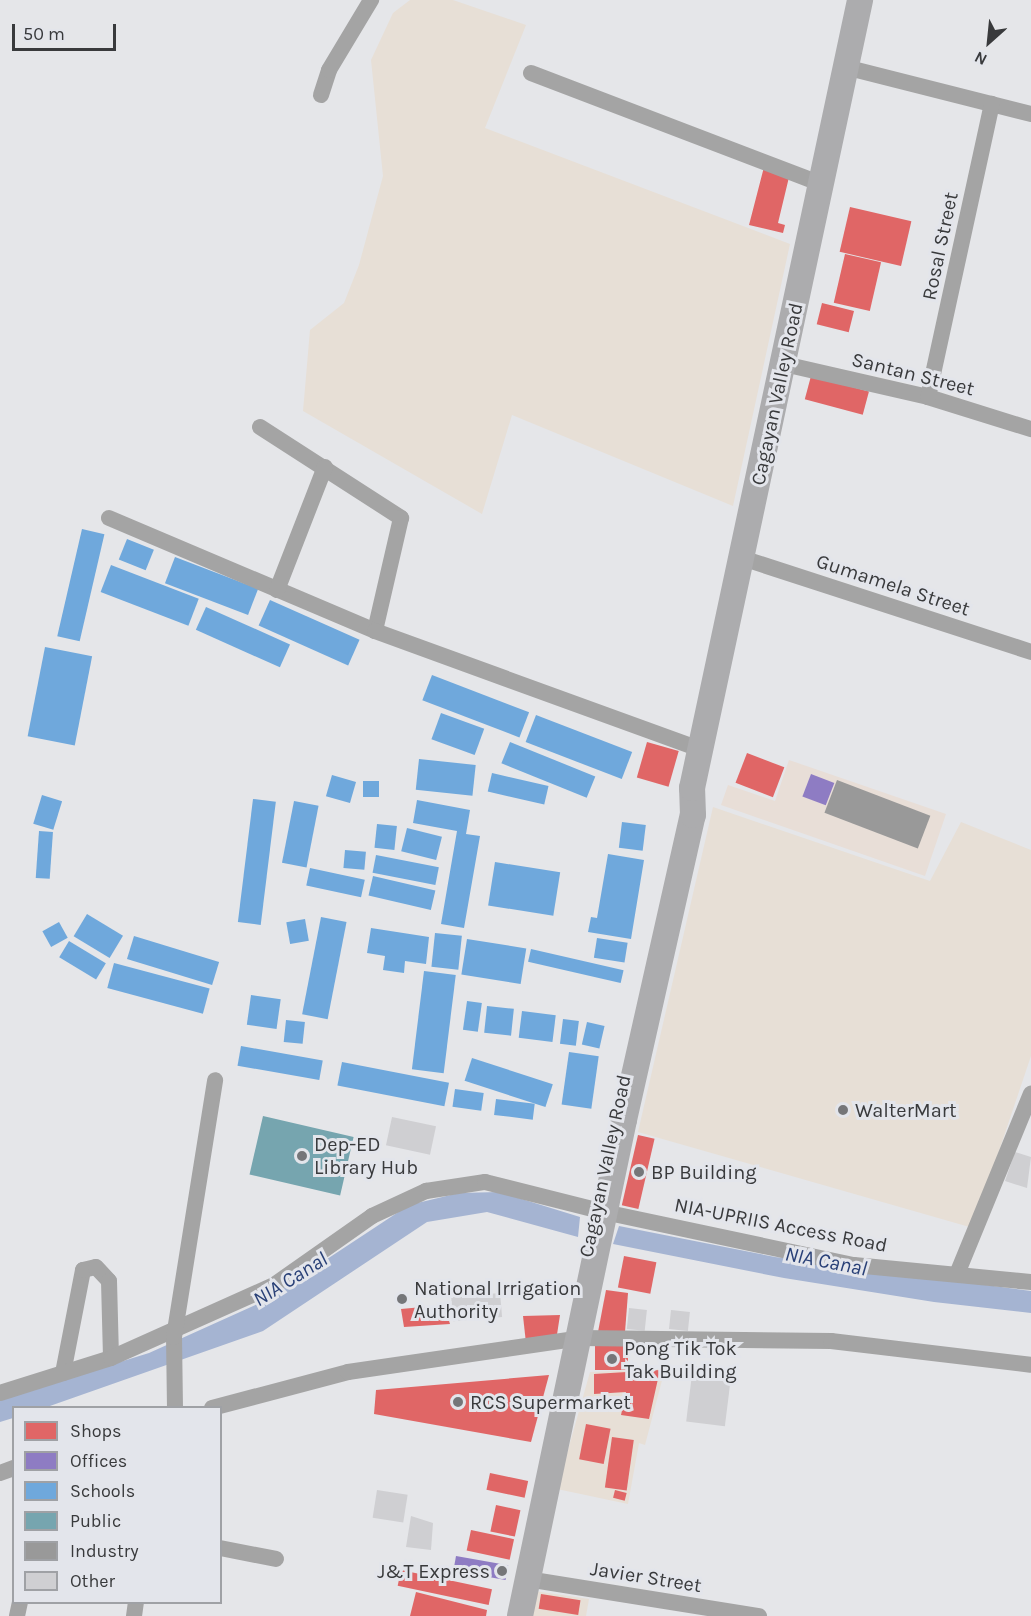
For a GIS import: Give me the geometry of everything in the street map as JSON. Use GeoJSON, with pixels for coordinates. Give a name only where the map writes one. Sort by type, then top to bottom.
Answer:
{"type":"FeatureCollection","features":[{"type":"Feature","properties":{"kind":"highway","name":"Cagayan Valley Road"},"geometry":{"type":"LineString","coordinates":[[520,1616],[668,856],[679,811],[692,788],[860,0]]}},
{"type":"Feature","properties":{"kind":"highway","name":"Cagayan Valley Road"},"geometry":{"type":"LineString","coordinates":[[508,1616],[574,1340]]}},
{"type":"Feature","properties":{"kind":"street"},"geometry":{"type":"LineString","coordinates":[[321,95],[329,70],[371,0]]}},
{"type":"Feature","properties":{"kind":"street"},"geometry":{"type":"LineString","coordinates":[[845,67],[1031,114]]}},
{"type":"Feature","properties":{"kind":"street"},"geometry":{"type":"LineString","coordinates":[[531,73],[821,184]]}},
{"type":"Feature","properties":{"kind":"street","name":"Rosal Street"},"geometry":{"type":"LineString","coordinates":[[928,397],[992,104]]}},
{"type":"Feature","properties":{"kind":"street","name":"Santan Street"},"geometry":{"type":"LineString","coordinates":[[784,364],[928,397],[1031,429]]}},
{"type":"Feature","properties":{"kind":"street"},"geometry":{"type":"LineString","coordinates":[[260,427],[401,518],[375,631]]}},
{"type":"Feature","properties":{"kind":"street"},"geometry":{"type":"LineString","coordinates":[[276,590],[325,467]]}},
{"type":"Feature","properties":{"kind":"street"},"geometry":{"type":"LineString","coordinates":[[109,518],[375,631],[700,749]]}},
{"type":"Feature","properties":{"kind":"street","name":"Gumamela Street"},"geometry":{"type":"LineString","coordinates":[[742,558],[1031,652]]}},
{"type":"Feature","properties":{"kind":"street"},"geometry":{"type":"LineString","coordinates":[[175,1406],[174,1334],[215,1080]]}},
{"type":"Feature","properties":{"kind":"street"},"geometry":{"type":"LineString","coordinates":[[957,1274],[1031,1094]]}},
{"type":"Feature","properties":{"kind":"street","name":"NIA-UPRIIS Access Road"},"geometry":{"type":"LineString","coordinates":[[0,1393],[111,1358],[174,1334],[274,1285],[372,1216],[426,1191],[485,1182],[541,1193],[600,1211],[854,1265],[1031,1282]]}},
{"type":"Feature","properties":{"kind":"street"},"geometry":{"type":"LineString","coordinates":[[63,1373],[83,1270],[96,1267],[110,1281],[111,1358]]}},
{"type":"Feature","properties":{"kind":"street"},"geometry":{"type":"LineString","coordinates":[[216,1406],[348,1372],[574,1340],[831,1341],[1031,1365]]}},
{"type":"Feature","properties":{"kind":"street"},"geometry":{"type":"LineString","coordinates":[[222,1548],[276,1559]]}},
{"type":"Feature","properties":{"kind":"street","name":"Javier Street"},"geometry":{"type":"LineString","coordinates":[[527,1579],[759,1616]]}},
{"type":"Feature","properties":{"kind":"shaded area"},"geometry":{"type":"Polygon","coordinates":[[[410,0],[453,0],[526,25],[485,128],[790,244],[733,506],[512,415],[482,514],[303,411],[310,330],[344,303],[359,265],[383,176],[371,60],[393,13],[410,0]]]}},
{"type":"Feature","properties":{"kind":"shaded area"},"geometry":{"type":"Polygon","coordinates":[[[789,760],[946,814],[925,876],[721,805],[728,785],[775,801],[789,760]]]}},
{"type":"Feature","properties":{"kind":"shaded area"},"geometry":{"type":"Polygon","coordinates":[[[713,807],[930,881],[961,822],[1031,850],[1031,1056],[973,1228],[638,1132],[713,807]]]}},
{"type":"Feature","properties":{"kind":"shaded area"},"geometry":{"type":"Polygon","coordinates":[[[665,1369],[645,1445],[639,1443],[628,1504],[557,1489],[590,1372],[665,1369]]]}},
{"type":"Feature","properties":{"kind":"shaded area"},"geometry":{"type":"Polygon","coordinates":[[[528,1590],[589,1599],[586,1616],[524,1616],[528,1590]]]}},
{"type":"Feature","properties":{"kind":"water"},"geometry":{"type":"Polygon","coordinates":[[[499,1192],[580,1217],[578,1237],[487,1212],[427,1222],[263,1331],[50,1406],[12,1406],[12,1418],[0,1422],[0,1399],[149,1353],[262,1302],[409,1205],[459,1193],[499,1192]]]}},
{"type":"Feature","properties":{"kind":"water"},"geometry":{"type":"Polygon","coordinates":[[[619,1226],[775,1257],[1031,1291],[1031,1313],[934,1302],[784,1278],[613,1244],[619,1226]]]}},
{"type":"Feature","properties":{"kind":"building: Shops"},"geometry":{"type":"Polygon","coordinates":[[[764,167],[790,173],[778,223],[785,225],[783,233],[749,225],[764,167]]]}},
{"type":"Feature","properties":{"kind":"building: Shops"},"geometry":{"type":"Polygon","coordinates":[[[850,207],[911,221],[901,266],[840,252],[850,207]]]}},
{"type":"Feature","properties":{"kind":"building: Shops"},"geometry":{"type":"Polygon","coordinates":[[[845,254],[881,262],[870,311],[834,303],[845,254]]]}},
{"type":"Feature","properties":{"kind":"building: Shops"},"geometry":{"type":"Polygon","coordinates":[[[822,303],[854,311],[849,332],[817,324],[822,303]]]}},
{"type":"Feature","properties":{"kind":"building: Shops"},"geometry":{"type":"Polygon","coordinates":[[[811,376],[869,392],[863,415],[805,399],[811,376]]]}},
{"type":"Feature","properties":{"kind":"building: Shops"},"geometry":{"type":"Polygon","coordinates":[[[647,742],[679,751],[669,787],[637,778],[647,742]]]}},
{"type":"Feature","properties":{"kind":"building: Shops"},"geometry":{"type":"Polygon","coordinates":[[[747,753],[784,767],[773,797],[736,783],[747,753]]]}},
{"type":"Feature","properties":{"kind":"building: Shops","name":"BP Building"},"geometry":{"type":"Polygon","coordinates":[[[638,1135],[655,1139],[638,1209],[622,1205],[638,1135]]]}},
{"type":"Feature","properties":{"kind":"building: Shops"},"geometry":{"type":"Polygon","coordinates":[[[624,1256],[656,1262],[650,1294],[618,1287],[624,1256]]]}},
{"type":"Feature","properties":{"kind":"building: Shops"},"geometry":{"type":"Polygon","coordinates":[[[606,1290],[628,1293],[625,1332],[598,1332],[606,1290]]]}},
{"type":"Feature","properties":{"kind":"building: Shops"},"geometry":{"type":"Polygon","coordinates":[[[444,1305],[450,1324],[404,1327],[401,1309],[444,1305]]]}},
{"type":"Feature","properties":{"kind":"building: Shops"},"geometry":{"type":"Polygon","coordinates":[[[560,1315],[556,1341],[526,1343],[523,1316],[560,1315]]]}},
{"type":"Feature","properties":{"kind":"building: Shops","name":"Pong Tik Tok Tak Building"},"geometry":{"type":"Polygon","coordinates":[[[595,1346],[628,1346],[628,1370],[595,1370],[595,1346]]]}},
{"type":"Feature","properties":{"kind":"building: Shops"},"geometry":{"type":"Polygon","coordinates":[[[660,1370],[649,1419],[621,1415],[626,1392],[594,1394],[594,1374],[660,1370]]]}},
{"type":"Feature","properties":{"kind":"building: Shops","name":"RCS Supermarket"},"geometry":{"type":"Polygon","coordinates":[[[549,1375],[531,1442],[374,1414],[376,1390],[549,1375]]]}},
{"type":"Feature","properties":{"kind":"building: Shops"},"geometry":{"type":"Polygon","coordinates":[[[586,1424],[611,1429],[604,1464],[579,1459],[586,1424]]]}},
{"type":"Feature","properties":{"kind":"building: Shops"},"geometry":{"type":"Polygon","coordinates":[[[612,1437],[634,1440],[627,1491],[605,1488],[612,1437]]]}},
{"type":"Feature","properties":{"kind":"building: Shops"},"geometry":{"type":"Polygon","coordinates":[[[490,1473],[528,1481],[525,1498],[486,1490],[490,1473]]]}},
{"type":"Feature","properties":{"kind":"building: Shops"},"geometry":{"type":"Polygon","coordinates":[[[615,1490],[627,1493],[625,1501],[613,1498],[615,1490]]]}},
{"type":"Feature","properties":{"kind":"building: Shops"},"geometry":{"type":"Polygon","coordinates":[[[496,1505],[520,1510],[515,1537],[490,1531],[496,1505]]]}},
{"type":"Feature","properties":{"kind":"building: Shops"},"geometry":{"type":"Polygon","coordinates":[[[471,1530],[514,1539],[510,1560],[467,1551],[471,1530]]]}},
{"type":"Feature","properties":{"kind":"building: Shops"},"geometry":{"type":"Polygon","coordinates":[[[401,1570],[492,1589],[489,1605],[398,1586],[401,1570]]]}},
{"type":"Feature","properties":{"kind":"building: Shops"},"geometry":{"type":"Polygon","coordinates":[[[416,1592],[487,1610],[486,1616],[410,1616],[416,1592]]]}},
{"type":"Feature","properties":{"kind":"building: Shops"},"geometry":{"type":"Polygon","coordinates":[[[541,1594],[581,1600],[578,1615],[539,1609],[541,1594]]]}},
{"type":"Feature","properties":{"kind":"building: Offices"},"geometry":{"type":"Polygon","coordinates":[[[811,774],[834,783],[826,805],[802,796],[811,774]]]}},
{"type":"Feature","properties":{"kind":"building: Offices"},"geometry":{"type":"Polygon","coordinates":[[[456,1556],[508,1565],[506,1580],[453,1571],[456,1556]]]}},
{"type":"Feature","properties":{"kind":"building: Schools"},"geometry":{"type":"Polygon","coordinates":[[[82,529],[104,534],[80,641],[57,636],[82,529]]]}},
{"type":"Feature","properties":{"kind":"building: Schools"},"geometry":{"type":"Polygon","coordinates":[[[127,539],[154,550],[146,570],[119,559],[127,539]]]}},
{"type":"Feature","properties":{"kind":"building: Schools"},"geometry":{"type":"Polygon","coordinates":[[[175,557],[258,589],[248,615],[165,583],[175,557]]]}},
{"type":"Feature","properties":{"kind":"building: Schools"},"geometry":{"type":"Polygon","coordinates":[[[111,565],[199,599],[188,626],[101,592],[111,565]]]}},
{"type":"Feature","properties":{"kind":"building: Schools"},"geometry":{"type":"Polygon","coordinates":[[[270,600],[360,640],[348,665],[259,626],[270,600]]]}},
{"type":"Feature","properties":{"kind":"building: Schools"},"geometry":{"type":"Polygon","coordinates":[[[206,607],[290,644],[280,667],[196,630],[206,607]]]}},
{"type":"Feature","properties":{"kind":"building: Schools"},"geometry":{"type":"Polygon","coordinates":[[[45,647],[92,656],[75,745],[28,736],[45,647]]]}},
{"type":"Feature","properties":{"kind":"building: Schools"},"geometry":{"type":"Polygon","coordinates":[[[432,675],[529,712],[519,737],[422,700],[432,675]]]}},
{"type":"Feature","properties":{"kind":"building: Schools"},"geometry":{"type":"Polygon","coordinates":[[[441,713],[484,729],[475,755],[431,739],[441,713]]]}},
{"type":"Feature","properties":{"kind":"building: Schools"},"geometry":{"type":"Polygon","coordinates":[[[536,715],[632,752],[622,779],[526,742],[536,715]]]}},
{"type":"Feature","properties":{"kind":"building: Schools"},"geometry":{"type":"Polygon","coordinates":[[[510,742],[595,776],[587,798],[501,763],[510,742]]]}},
{"type":"Feature","properties":{"kind":"building: Schools"},"geometry":{"type":"Polygon","coordinates":[[[419,759],[476,765],[472,796],[416,790],[419,759]]]}},
{"type":"Feature","properties":{"kind":"building: Schools"},"geometry":{"type":"Polygon","coordinates":[[[492,773],[549,786],[544,805],[488,792],[492,773]]]}},
{"type":"Feature","properties":{"kind":"building: Schools"},"geometry":{"type":"Polygon","coordinates":[[[332,775],[356,782],[350,803],[326,796],[332,775]]]}},
{"type":"Feature","properties":{"kind":"building: Schools"},"geometry":{"type":"Polygon","coordinates":[[[363,781],[379,781],[379,797],[363,797],[363,781]]]}},
{"type":"Feature","properties":{"kind":"building: Schools"},"geometry":{"type":"Polygon","coordinates":[[[42,795],[62,801],[53,830],[33,824],[42,795]]]}},
{"type":"Feature","properties":{"kind":"building: Schools"},"geometry":{"type":"Polygon","coordinates":[[[253,799],[276,802],[261,925],[238,922],[253,799]]]}},
{"type":"Feature","properties":{"kind":"building: Schools"},"geometry":{"type":"Polygon","coordinates":[[[417,800],[470,810],[466,834],[480,836],[464,928],[441,924],[457,831],[413,823],[417,800]]]}},
{"type":"Feature","properties":{"kind":"building: Schools"},"geometry":{"type":"Polygon","coordinates":[[[294,801],[319,806],[307,868],[282,863],[294,801]]]}},
{"type":"Feature","properties":{"kind":"building: Schools"},"geometry":{"type":"Polygon","coordinates":[[[622,822],[646,825],[643,851],[619,848],[622,822]]]}},
{"type":"Feature","properties":{"kind":"building: Schools"},"geometry":{"type":"Polygon","coordinates":[[[377,824],[397,826],[394,850],[374,848],[377,824]]]}},
{"type":"Feature","properties":{"kind":"building: Schools"},"geometry":{"type":"Polygon","coordinates":[[[407,828],[442,837],[436,860],[401,851],[407,828]]]}},
{"type":"Feature","properties":{"kind":"building: Schools"},"geometry":{"type":"Polygon","coordinates":[[[39,831],[53,832],[50,879],[36,878],[39,831]]]}},
{"type":"Feature","properties":{"kind":"building: Schools"},"geometry":{"type":"Polygon","coordinates":[[[345,850],[366,852],[364,870],[343,868],[345,850]]]}},
{"type":"Feature","properties":{"kind":"building: Schools"},"geometry":{"type":"Polygon","coordinates":[[[608,854],[644,860],[631,939],[588,932],[591,917],[597,918],[608,854]]]}},
{"type":"Feature","properties":{"kind":"building: Schools"},"geometry":{"type":"Polygon","coordinates":[[[376,855],[439,867],[435,885],[373,873],[376,855]]]}},
{"type":"Feature","properties":{"kind":"building: Schools"},"geometry":{"type":"Polygon","coordinates":[[[495,862],[560,872],[553,916],[488,905],[495,862]]]}},
{"type":"Feature","properties":{"kind":"building: Schools"},"geometry":{"type":"Polygon","coordinates":[[[310,868],[365,880],[361,897],[306,886],[310,868]]]}},
{"type":"Feature","properties":{"kind":"building: Schools"},"geometry":{"type":"Polygon","coordinates":[[[373,876],[435,890],[431,910],[369,895],[373,876]]]}},
{"type":"Feature","properties":{"kind":"building: Schools"},"geometry":{"type":"Polygon","coordinates":[[[87,914],[123,936],[110,958],[74,936],[87,914]]]}},
{"type":"Feature","properties":{"kind":"building: Schools"},"geometry":{"type":"Polygon","coordinates":[[[321,917],[347,922],[328,1019],[302,1014],[321,917]]]}},
{"type":"Feature","properties":{"kind":"building: Schools"},"geometry":{"type":"Polygon","coordinates":[[[305,919],[309,941],[290,944],[286,922],[305,919]]]}},
{"type":"Feature","properties":{"kind":"building: Schools"},"geometry":{"type":"Polygon","coordinates":[[[59,922],[68,938],[51,947],[42,931],[59,922]]]}},
{"type":"Feature","properties":{"kind":"building: Schools"},"geometry":{"type":"Polygon","coordinates":[[[371,928],[429,937],[426,964],[405,961],[404,973],[383,970],[385,956],[367,953],[371,928]]]}},
{"type":"Feature","properties":{"kind":"building: Schools"},"geometry":{"type":"Polygon","coordinates":[[[435,933],[462,936],[458,970],[431,967],[435,933]]]}},
{"type":"Feature","properties":{"kind":"building: Schools"},"geometry":{"type":"Polygon","coordinates":[[[134,936],[219,962],[212,985],[127,959],[134,936]]]}},
{"type":"Feature","properties":{"kind":"building: Schools"},"geometry":{"type":"Polygon","coordinates":[[[597,938],[628,943],[624,963],[594,958],[597,938]]]}},
{"type":"Feature","properties":{"kind":"building: Schools"},"geometry":{"type":"Polygon","coordinates":[[[467,939],[526,948],[521,984],[461,975],[467,939]]]}},
{"type":"Feature","properties":{"kind":"building: Schools"},"geometry":{"type":"Polygon","coordinates":[[[69,941],[106,963],[96,979],[59,957],[69,941]]]}},
{"type":"Feature","properties":{"kind":"building: Schools"},"geometry":{"type":"Polygon","coordinates":[[[531,949],[624,970],[621,983],[528,962],[531,949]]]}},
{"type":"Feature","properties":{"kind":"building: Schools"},"geometry":{"type":"Polygon","coordinates":[[[114,963],[210,989],[203,1014],[107,988],[114,963]]]}},
{"type":"Feature","properties":{"kind":"building: Schools"},"geometry":{"type":"Polygon","coordinates":[[[424,971],[456,975],[444,1073],[412,1069],[424,971]]]}},
{"type":"Feature","properties":{"kind":"building: Schools"},"geometry":{"type":"Polygon","coordinates":[[[251,995],[281,999],[277,1029],[247,1025],[251,995]]]}},
{"type":"Feature","properties":{"kind":"building: Schools"},"geometry":{"type":"Polygon","coordinates":[[[467,1001],[482,1003],[478,1032],[463,1030],[467,1001]]]}},
{"type":"Feature","properties":{"kind":"building: Schools"},"geometry":{"type":"Polygon","coordinates":[[[487,1006],[514,1009],[511,1036],[484,1033],[487,1006]]]}},
{"type":"Feature","properties":{"kind":"building: Schools"},"geometry":{"type":"Polygon","coordinates":[[[522,1011],[556,1015],[552,1042],[519,1038],[522,1011]]]}},
{"type":"Feature","properties":{"kind":"building: Schools"},"geometry":{"type":"Polygon","coordinates":[[[563,1019],[579,1021],[576,1046],[560,1044],[563,1019]]]}},
{"type":"Feature","properties":{"kind":"building: Schools"},"geometry":{"type":"Polygon","coordinates":[[[286,1020],[305,1022],[303,1044],[284,1042],[286,1020]]]}},
{"type":"Feature","properties":{"kind":"building: Schools"},"geometry":{"type":"Polygon","coordinates":[[[587,1022],[605,1026],[599,1048],[582,1044],[587,1022]]]}},
{"type":"Feature","properties":{"kind":"building: Schools"},"geometry":{"type":"Polygon","coordinates":[[[241,1046],[323,1060],[319,1080],[238,1066],[241,1046]]]}},
{"type":"Feature","properties":{"kind":"building: Schools"},"geometry":{"type":"Polygon","coordinates":[[[569,1052],[599,1056],[591,1109],[562,1104],[569,1052]]]}},
{"type":"Feature","properties":{"kind":"building: Schools"},"geometry":{"type":"Polygon","coordinates":[[[472,1058],[553,1084],[545,1107],[465,1081],[472,1058]]]}},
{"type":"Feature","properties":{"kind":"building: Schools"},"geometry":{"type":"Polygon","coordinates":[[[342,1062],[449,1083],[444,1106],[337,1086],[342,1062]]]}},
{"type":"Feature","properties":{"kind":"building: Schools"},"geometry":{"type":"Polygon","coordinates":[[[455,1089],[484,1093],[481,1111],[452,1107],[455,1089]]]}},
{"type":"Feature","properties":{"kind":"building: Schools"},"geometry":{"type":"Polygon","coordinates":[[[496,1099],[535,1104],[533,1120],[494,1115],[496,1099]]]}},
{"type":"Feature","properties":{"kind":"building: Public","name":"Dep-ED Library Hub"},"geometry":{"type":"Polygon","coordinates":[[[263,1116],[354,1137],[340,1195],[250,1174],[263,1116]]]}},
{"type":"Feature","properties":{"kind":"building: Industry"},"geometry":{"type":"Polygon","coordinates":[[[837,780],[930,816],[918,849],[824,813],[837,780]]]}},
{"type":"Feature","properties":{"kind":"building: Other"},"geometry":{"type":"Polygon","coordinates":[[[392,1117],[436,1126],[430,1155],[386,1145],[392,1117]]]}},
{"type":"Feature","properties":{"kind":"building: Other"},"geometry":{"type":"Polygon","coordinates":[[[1015,1152],[1031,1157],[1027,1188],[1005,1181],[1015,1152]]]}},
{"type":"Feature","properties":{"kind":"building: Other"},"geometry":{"type":"Polygon","coordinates":[[[500,1293],[502,1317],[453,1321],[451,1297],[500,1293]]]}},
{"type":"Feature","properties":{"kind":"building: Other"},"geometry":{"type":"Polygon","coordinates":[[[629,1308],[647,1310],[645,1331],[627,1329],[629,1308]]]}},
{"type":"Feature","properties":{"kind":"building: Other"},"geometry":{"type":"Polygon","coordinates":[[[671,1310],[690,1312],[688,1331],[669,1329],[671,1310]]]}},
{"type":"Feature","properties":{"kind":"building: Other"},"geometry":{"type":"Polygon","coordinates":[[[693,1366],[732,1371],[725,1426],[686,1422],[693,1366]]]}},
{"type":"Feature","properties":{"kind":"building: Other"},"geometry":{"type":"Polygon","coordinates":[[[377,1490],[408,1495],[403,1523],[373,1518],[377,1490]]]}},
{"type":"Feature","properties":{"kind":"building: Other"},"geometry":{"type":"Polygon","coordinates":[[[411,1516],[433,1523],[431,1550],[406,1547],[411,1516]]]}},
{"type":"Feature","properties":{"kind":"place","name":"WalterMart"},"geometry":{"type":"Point","coordinates":[843,1110]}},
{"type":"Feature","properties":{"kind":"place","name":"Dep-ED Library Hub"},"geometry":{"type":"Point","coordinates":[302,1156]}},
{"type":"Feature","properties":{"kind":"place","name":"BP Building"},"geometry":{"type":"Point","coordinates":[639,1172]}},
{"type":"Feature","properties":{"kind":"place","name":"National Irrigation Authority"},"geometry":{"type":"Point","coordinates":[402,1299]}},
{"type":"Feature","properties":{"kind":"place","name":"Pong Tik Tok Tak Building"},"geometry":{"type":"Point","coordinates":[612,1359]}},
{"type":"Feature","properties":{"kind":"place","name":"RCS Supermarket"},"geometry":{"type":"Point","coordinates":[458,1402]}},
{"type":"Feature","properties":{"kind":"place","name":"J&T Express"},"geometry":{"type":"Point","coordinates":[502,1571]}},
{"type":"Feature","properties":{"kind":"water label","name":"NIA Canal"},"geometry":{"type":"Point","coordinates":[826,1261]}},
{"type":"Feature","properties":{"kind":"water label","name":"NIA Canal"},"geometry":{"type":"Point","coordinates":[290,1279]}}]}
